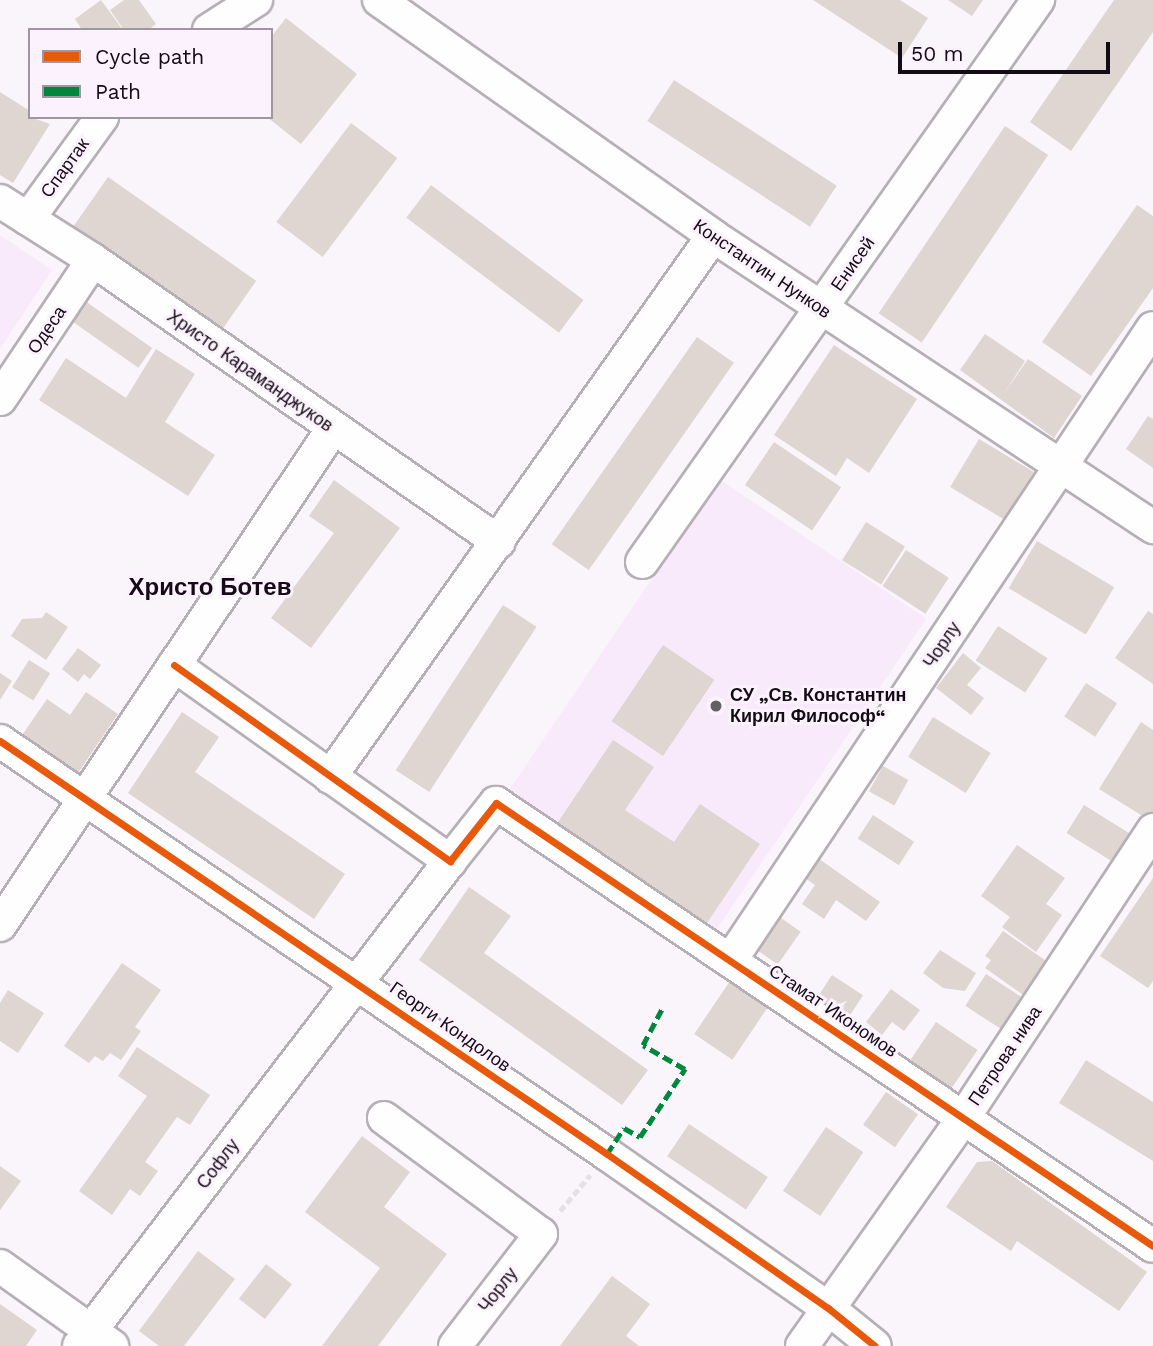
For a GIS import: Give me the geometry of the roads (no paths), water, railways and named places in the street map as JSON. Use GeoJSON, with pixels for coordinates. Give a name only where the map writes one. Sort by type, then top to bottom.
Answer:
{"type":"FeatureCollection","features":[{"type":"Feature","properties":{"kind":"street"},"geometry":{"type":"LineString","coordinates":[[212,28],[256,0]]}},
{"type":"Feature","properties":{"kind":"street","name":"Константин Нунков"},"geometry":{"type":"LineString","coordinates":[[379,0],[821,310],[1153,527]]}},
{"type":"Feature","properties":{"kind":"street","name":"Енисей"},"geometry":{"type":"LineString","coordinates":[[642,562],[1038,0]]}},
{"type":"Feature","properties":{"kind":"street","name":"Спартак"},"geometry":{"type":"LineString","coordinates":[[28,219],[101,119]]}},
{"type":"Feature","properties":{"kind":"street","name":"Христо Караманджуков"},"geometry":{"type":"LineString","coordinates":[[0,201],[93,260],[331,429],[499,542]]}},
{"type":"Feature","properties":{"kind":"street"},"geometry":{"type":"LineString","coordinates":[[330,777],[499,542],[713,236]]}},
{"type":"Feature","properties":{"kind":"street","name":"Одеса"},"geometry":{"type":"LineString","coordinates":[[0,399],[93,260]]}},
{"type":"Feature","properties":{"kind":"street","name":"Чорлу"},"geometry":{"type":"LineString","coordinates":[[730,961],[1153,328]]}},
{"type":"Feature","properties":{"kind":"street"},"geometry":{"type":"LineString","coordinates":[[0,925],[331,429]]}},
{"type":"Feature","properties":{"kind":"street"},"geometry":{"type":"LineString","coordinates":[[174,665],[450,861]]}},
{"type":"Feature","properties":{"kind":"street","name":"Георги Кондолов"},"geometry":{"type":"LineString","coordinates":[[0,741],[607,1154],[828,1308],[876,1346]]}},
{"type":"Feature","properties":{"kind":"street","name":"Стамат Икономов"},"geometry":{"type":"LineString","coordinates":[[496,803],[1153,1246]]}},
{"type":"Feature","properties":{"kind":"street","name":"Софлу"},"geometry":{"type":"LineString","coordinates":[[94,1341],[357,982],[496,803]]}},
{"type":"Feature","properties":{"kind":"street","name":"Петрова нива"},"geometry":{"type":"LineString","coordinates":[[802,1346],[964,1117],[1153,830]]}},
{"type":"Feature","properties":{"kind":"street","name":"Чорлу"},"geometry":{"type":"LineString","coordinates":[[384,1118],[541,1234],[455,1346]]}},
{"type":"Feature","properties":{"kind":"street"},"geometry":{"type":"LineString","coordinates":[[0,1266],[94,1341]]}},
{"type":"Feature","properties":{"kind":"place","name":"СУ „Св. Константин Кирил Философ“"},"geometry":{"type":"Point","coordinates":[716,706]}},
{"type":"Feature","properties":{"kind":"district","name":"Христо Ботев"},"geometry":{"type":"Point","coordinates":[210,588]}}]}
